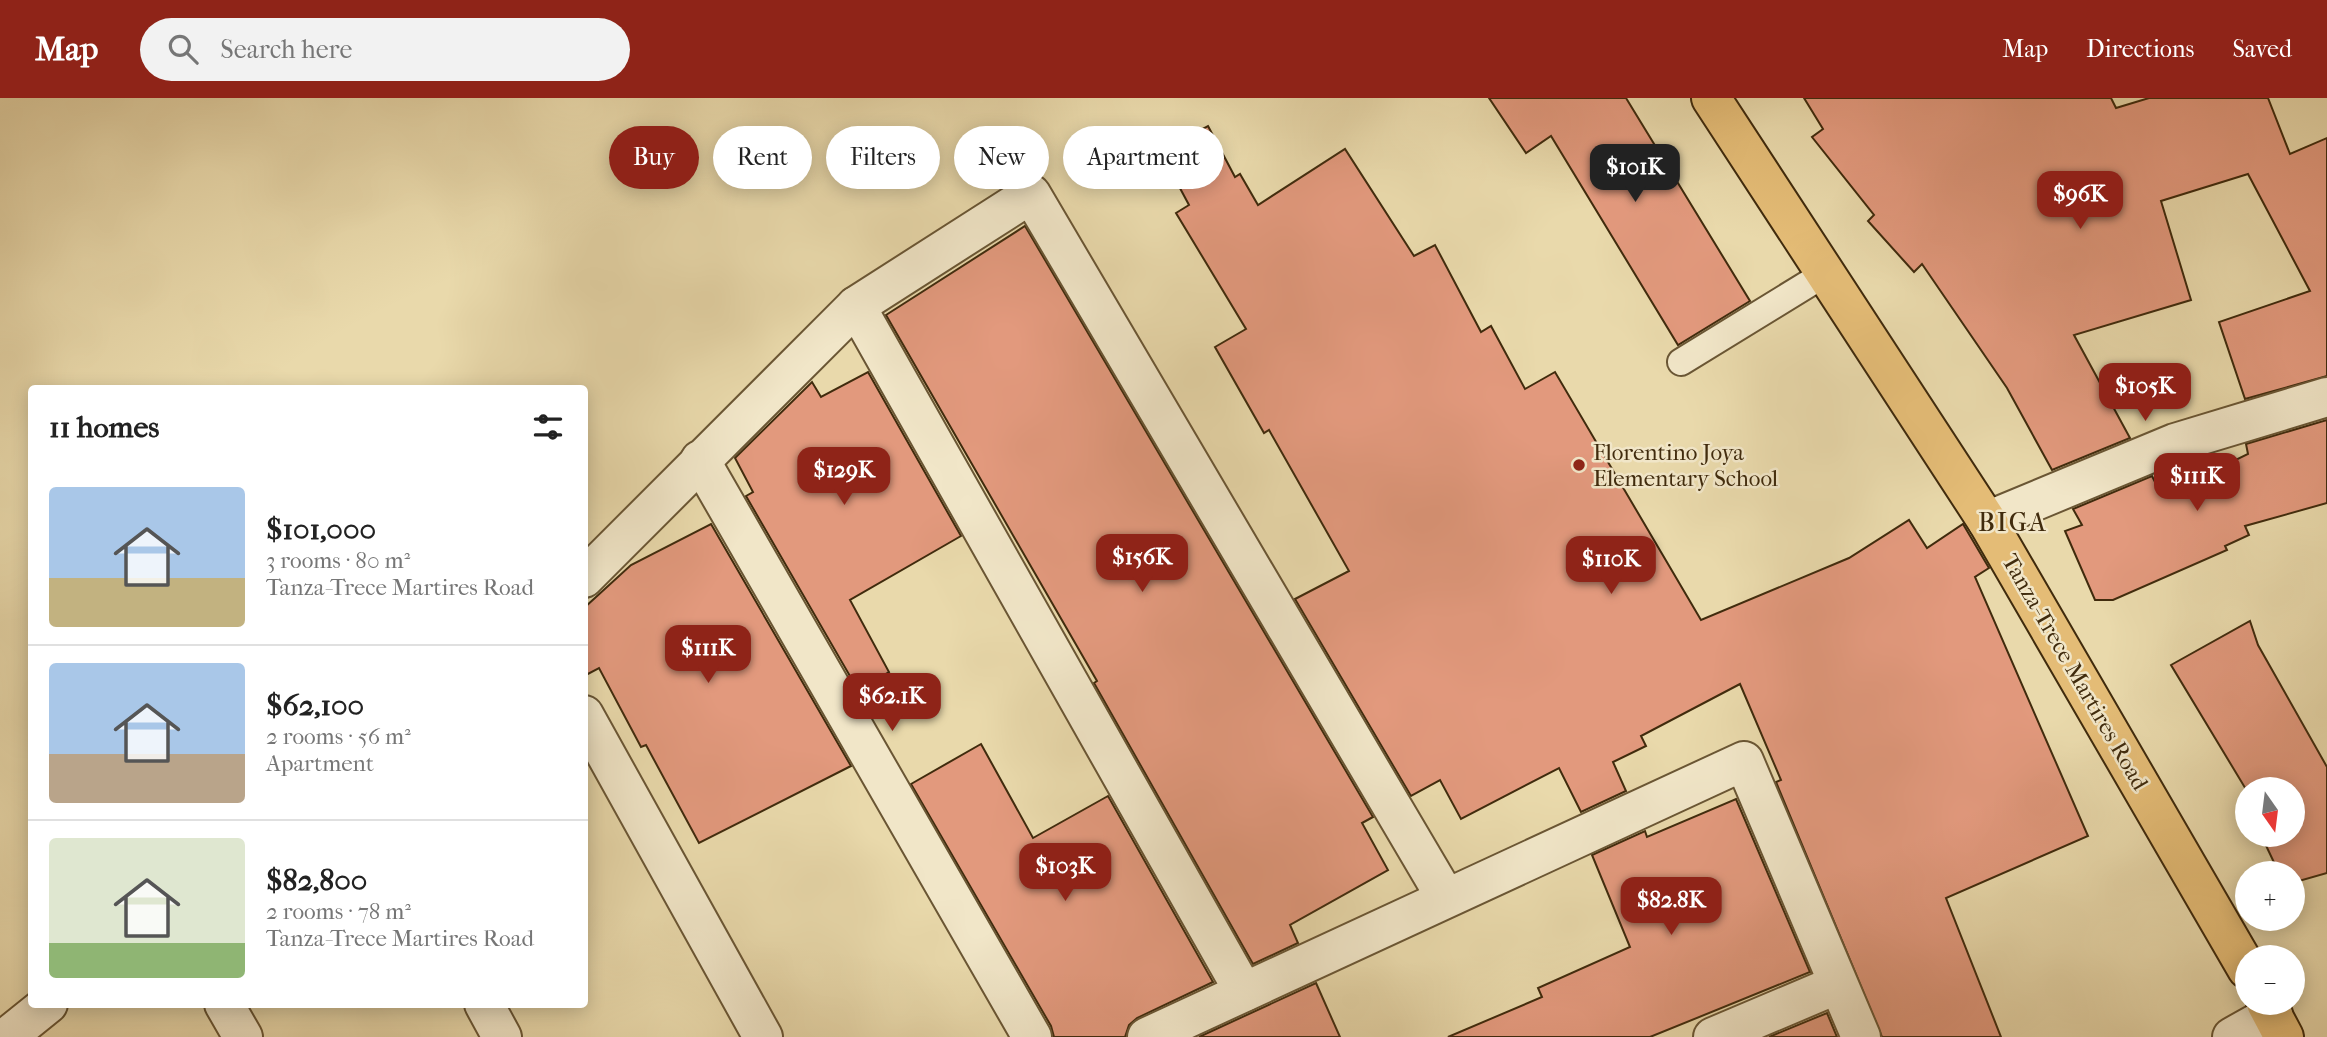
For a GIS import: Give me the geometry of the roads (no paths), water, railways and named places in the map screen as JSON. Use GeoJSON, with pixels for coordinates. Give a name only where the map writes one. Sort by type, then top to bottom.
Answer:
{"type":"FeatureCollection","features":[{"type":"Feature","properties":{"kind":"main road","name":"Tanza-Trece Martires Road"},"geometry":{"type":"LineString","coordinates":[[1711,98],[1987,521],[2235,948]]}},
{"type":"Feature","properties":{"kind":"street"},"geometry":{"type":"LineString","coordinates":[[588,574],[856,306],[1031,194],[1446,898]]}},
{"type":"Feature","properties":{"kind":"street"},"geometry":{"type":"LineString","coordinates":[[856,306],[1244,992]]}},
{"type":"Feature","properties":{"kind":"street"},"geometry":{"type":"LineString","coordinates":[[1987,521],[2175,443],[2327,397]]}},
{"type":"Feature","properties":{"kind":"street"},"geometry":{"type":"LineString","coordinates":[[700,460],[1032,1037]]}},
{"type":"Feature","properties":{"kind":"street"},"geometry":{"type":"LineString","coordinates":[[588,722],[763,1037]]}},
{"type":"Feature","properties":{"kind":"street"},"geometry":{"type":"LineString","coordinates":[[1147,1037],[1744,761],[1836,985],[1861,1037]]}},
{"type":"Feature","properties":{"kind":"street"},"geometry":{"type":"LineString","coordinates":[[1713,1037],[1836,985]]}},
{"type":"Feature","properties":{"kind":"street"},"geometry":{"type":"LineString","coordinates":[[7,1037],[43,1008]]}},
{"type":"Feature","properties":{"kind":"street"},"geometry":{"type":"LineString","coordinates":[[226,1008],[243,1037]]}},
{"type":"Feature","properties":{"kind":"street"},"geometry":{"type":"LineString","coordinates":[[486,1008],[502,1037]]}},
{"type":"Feature","properties":{"kind":"street"},"geometry":{"type":"LineString","coordinates":[[2232,1037],[2274,1018]]}},
{"type":"Feature","properties":{"kind":"lane"},"geometry":{"type":"LineString","coordinates":[[1681,362],[1826,273]]}},
{"type":"Feature","properties":{"kind":"place","name":"Florentino Joya Elementary School"},"geometry":{"type":"Point","coordinates":[1579,465]}},
{"type":"Feature","properties":{"kind":"district","name":"BIGA"},"geometry":{"type":"Point","coordinates":[2013,522]}}]}
